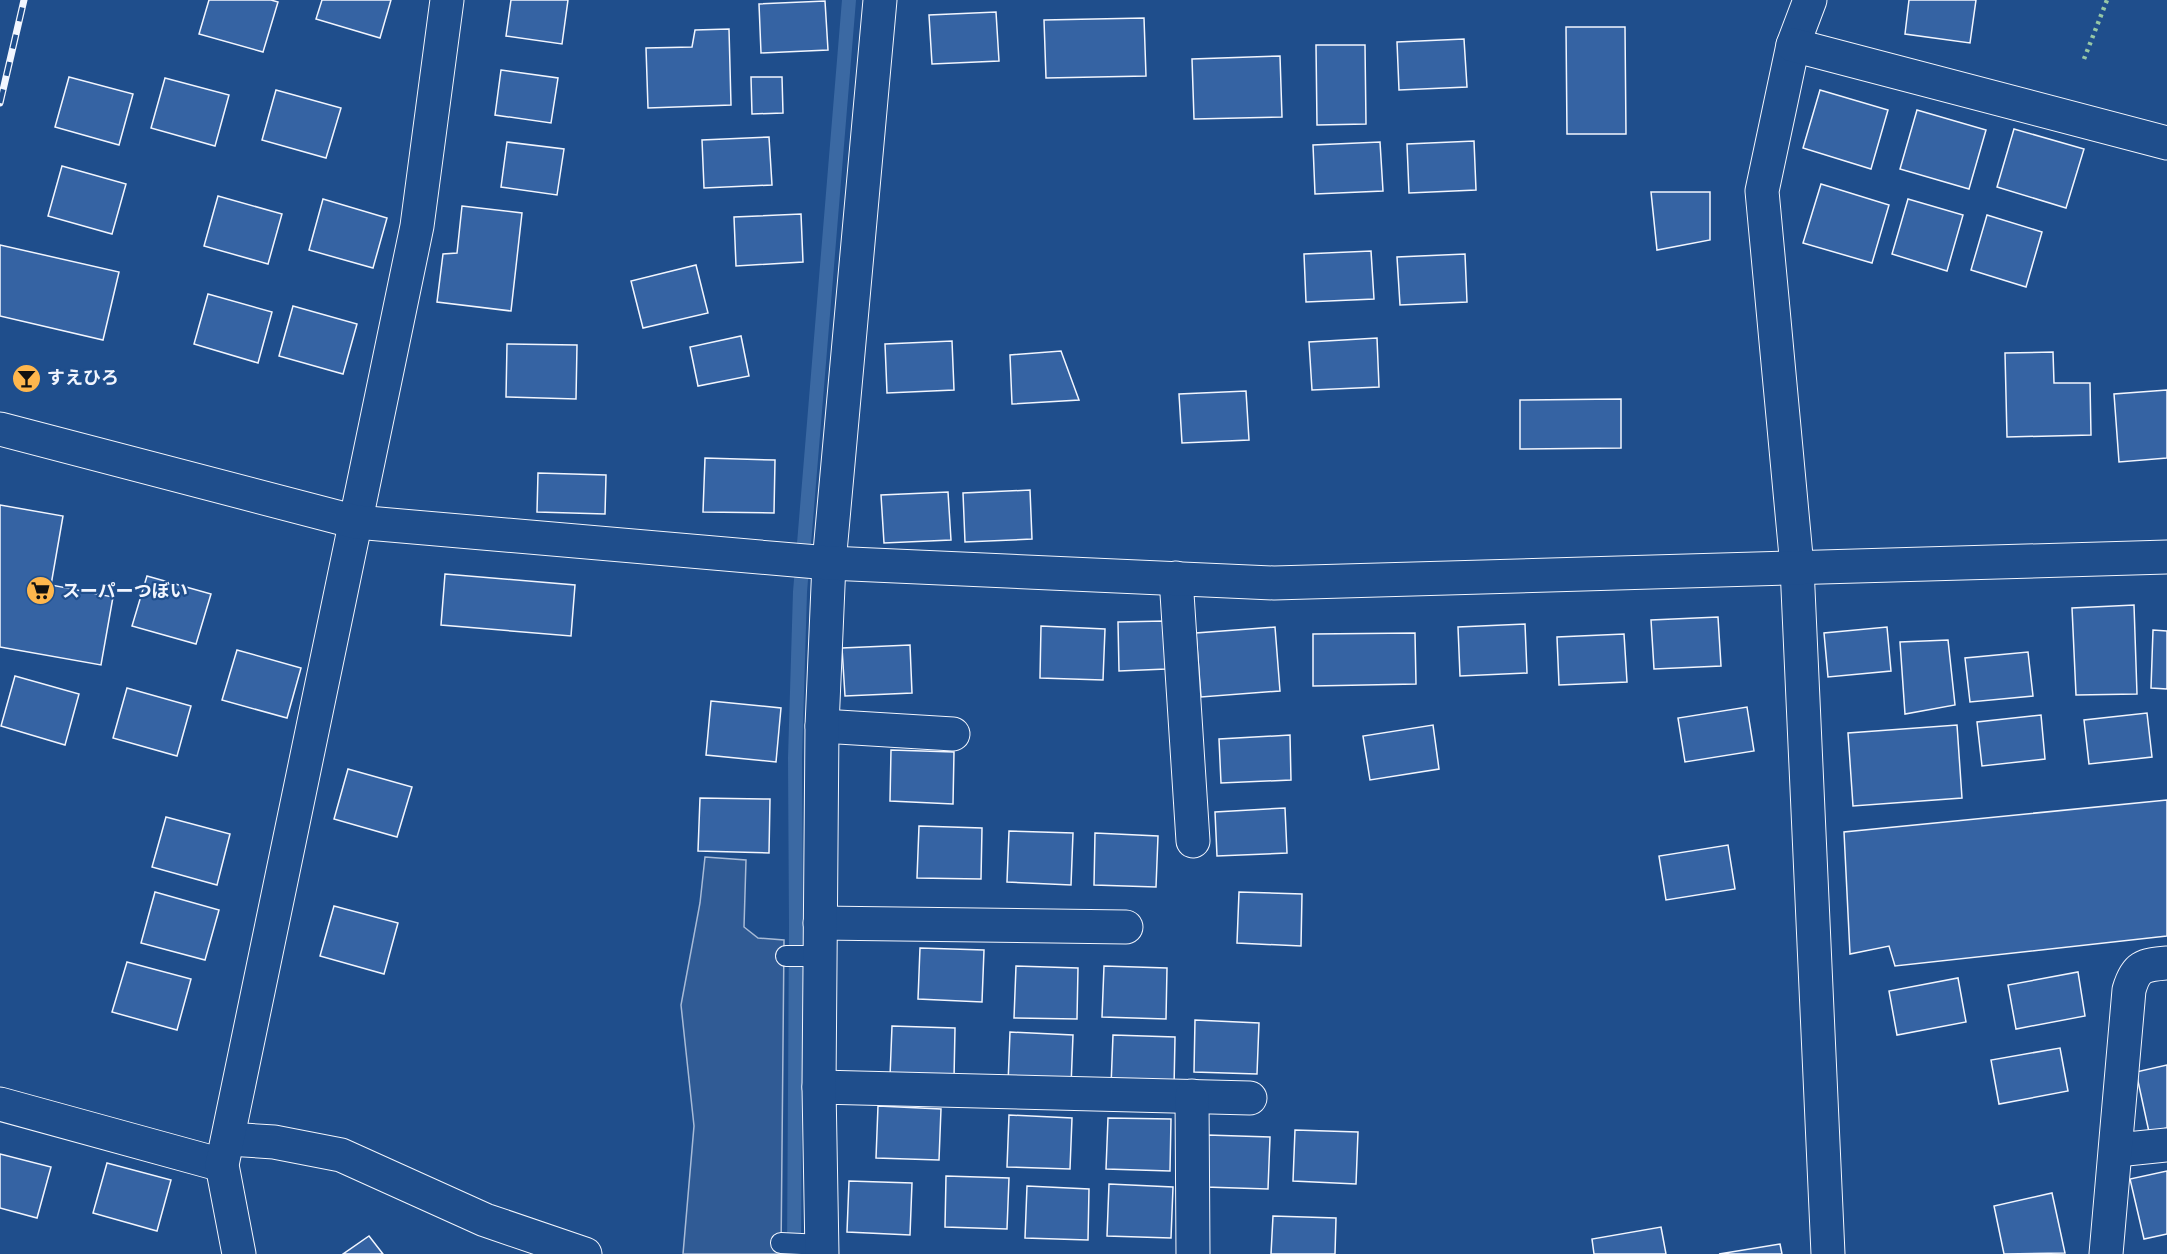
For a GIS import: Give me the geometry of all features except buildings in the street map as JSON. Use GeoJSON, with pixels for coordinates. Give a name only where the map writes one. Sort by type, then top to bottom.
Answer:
{"type":"FeatureCollection","features":[{"type":"Feature","properties":{"kind":"street"},"geometry":{"type":"LineString","coordinates":[[239,1254],[225,1152],[417,226],[447,0]]}},
{"type":"Feature","properties":{"kind":"street"},"geometry":{"type":"LineString","coordinates":[[815,1248],[819,1087],[803,956],[820,923],[821,562],[880,0]]}},
{"type":"Feature","properties":{"kind":"street"},"geometry":{"type":"LineString","coordinates":[[1810,0],[1793,45],[1762,191],[1797,567],[1828,1254]]}},
{"type":"Feature","properties":{"kind":"street"},"geometry":{"type":"LineString","coordinates":[[1793,45],[2167,142]]}},
{"type":"Feature","properties":{"kind":"street"},"geometry":{"type":"LineString","coordinates":[[0,429],[356,522],[821,562],[1274,583],[2167,557]]}},
{"type":"Feature","properties":{"kind":"street"},"geometry":{"type":"LineString","coordinates":[[1176,578],[1192,841]]}},
{"type":"Feature","properties":{"kind":"street"},"geometry":{"type":"LineString","coordinates":[[822,726],[953,734]]}},
{"type":"Feature","properties":{"kind":"street"},"geometry":{"type":"LineString","coordinates":[[820,923],[1126,927]]}},
{"type":"Feature","properties":{"kind":"street"},"geometry":{"type":"LineString","coordinates":[[2106,1254],[2117,1150],[2129,990],[2133,975],[2147,965],[2167,963]]}},
{"type":"Feature","properties":{"kind":"street"},"geometry":{"type":"LineString","coordinates":[[819,1087],[1250,1098]]}},
{"type":"Feature","properties":{"kind":"street"},"geometry":{"type":"LineString","coordinates":[[1192,1096],[1193,1254]]}},
{"type":"Feature","properties":{"kind":"street"},"geometry":{"type":"LineString","coordinates":[[0,1104],[225,1152],[274,1142],[341,1155],[485,1220],[585,1254]]}},
{"type":"Feature","properties":{"kind":"street"},"geometry":{"type":"LineString","coordinates":[[2117,1150],[2167,1145]]}},
{"type":"Feature","properties":{"kind":"lane"},"geometry":{"type":"LineString","coordinates":[[781,1243],[815,1248]]}},
{"type":"Feature","properties":{"kind":"shaded area"},"geometry":{"type":"Polygon","coordinates":[[[705,857],[746,860],[744,927],[758,938],[784,940],[781,1254],[683,1254],[694,1126],[681,1005],[700,903],[705,857]]]}},
{"type":"Feature","properties":{"kind":"waterway"},"geometry":{"type":"LineString","coordinates":[[794,1254],[795,758],[800,592],[849,0]]}},
{"type":"Feature","properties":{"kind":"railway"},"geometry":{"type":"LineString","coordinates":[[0,103],[24,0]]}},
{"type":"Feature","properties":{"kind":"hedge"},"geometry":{"type":"LineString","coordinates":[[2084,59],[2107,0]]}},
{"type":"Feature","properties":{"kind":"place","name":"すえひろ"},"geometry":{"type":"Point","coordinates":[26,378]}},
{"type":"Feature","properties":{"kind":"place","name":"スーパーつぼい"},"geometry":{"type":"Point","coordinates":[41,591]}}]}
